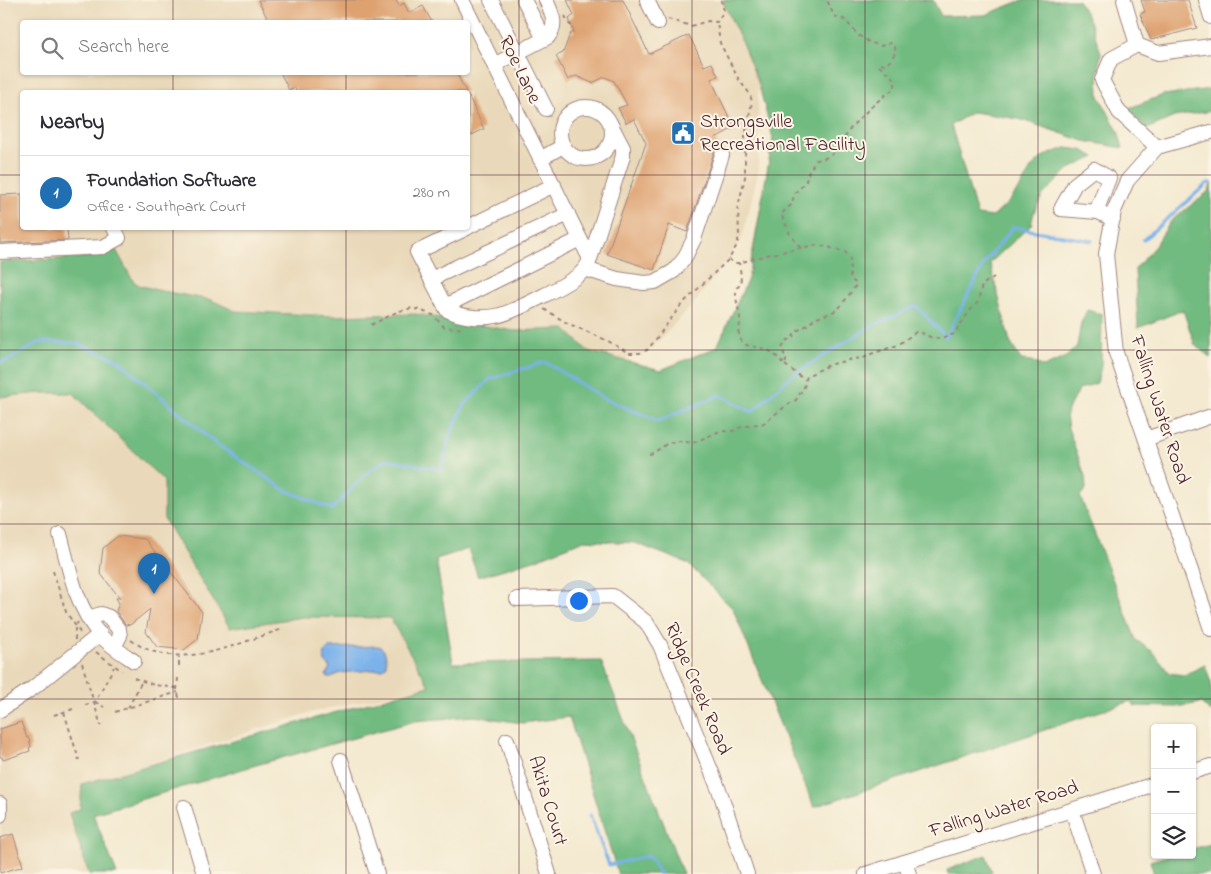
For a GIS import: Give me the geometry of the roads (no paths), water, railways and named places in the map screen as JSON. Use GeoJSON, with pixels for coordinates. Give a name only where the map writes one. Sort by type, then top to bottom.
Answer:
{"type":"FeatureCollection","features":[{"type":"Feature","properties":{"kind":"street","name":"Roe Lane"},"geometry":{"type":"LineString","coordinates":[[462,0],[580,239],[587,264]]}},
{"type":"Feature","properties":{"kind":"street"},"geometry":{"type":"LineString","coordinates":[[491,0],[546,109]]}},
{"type":"Feature","properties":{"kind":"street"},"geometry":{"type":"LineString","coordinates":[[524,0],[544,40]]}},
{"type":"Feature","properties":{"kind":"street"},"geometry":{"type":"LineString","coordinates":[[494,65],[544,40],[552,32],[555,24],[553,14],[546,0]]}},
{"type":"Feature","properties":{"kind":"street"},"geometry":{"type":"LineString","coordinates":[[647,0],[658,23]]}},
{"type":"Feature","properties":{"kind":"street"},"geometry":{"type":"LineString","coordinates":[[1124,0],[1137,45]]}},
{"type":"Feature","properties":{"kind":"street"},"geometry":{"type":"LineString","coordinates":[[1206,0],[1211,17]]}},
{"type":"Feature","properties":{"kind":"street"},"geometry":{"type":"LineString","coordinates":[[1137,45],[1158,53],[1211,46]]}},
{"type":"Feature","properties":{"kind":"street"},"geometry":{"type":"LineString","coordinates":[[1137,45],[1112,59],[1102,80],[1119,112],[1157,148],[1211,132]]}},
{"type":"Feature","properties":{"kind":"street"},"geometry":{"type":"LineString","coordinates":[[463,230],[418,252],[447,310],[456,315],[498,316],[571,281],[587,264],[623,156],[623,148],[610,123],[602,112],[595,109],[582,108],[575,110],[564,119],[560,132],[563,146],[567,151],[577,158],[589,159],[605,152],[611,141],[610,123]]}},
{"type":"Feature","properties":{"kind":"street"},"geometry":{"type":"LineString","coordinates":[[540,158],[563,146]]}},
{"type":"Feature","properties":{"kind":"street","name":"Falling Water Road"},"geometry":{"type":"LineString","coordinates":[[1157,148],[1127,181],[1114,211],[1106,254],[1116,353],[1211,629]]}},
{"type":"Feature","properties":{"kind":"street"},"geometry":{"type":"LineString","coordinates":[[587,264],[617,279],[644,283],[655,282],[674,271],[684,259],[694,239],[722,155]]}},
{"type":"Feature","properties":{"kind":"street"},"geometry":{"type":"LineString","coordinates":[[470,227],[554,186]]}},
{"type":"Feature","properties":{"kind":"street"},"geometry":{"type":"LineString","coordinates":[[1096,212],[1113,219]]}},
{"type":"Feature","properties":{"kind":"street"},"geometry":{"type":"LineString","coordinates":[[431,279],[568,214]]}},
{"type":"Feature","properties":{"kind":"street"},"geometry":{"type":"LineString","coordinates":[[0,252],[103,247],[119,238],[115,230]]}},
{"type":"Feature","properties":{"kind":"street"},"geometry":{"type":"LineString","coordinates":[[445,306],[580,239]]}},
{"type":"Feature","properties":{"kind":"street"},"geometry":{"type":"LineString","coordinates":[[1146,438],[1211,416]]}},
{"type":"Feature","properties":{"kind":"street"},"geometry":{"type":"LineString","coordinates":[[60,534],[85,618],[114,647],[134,661]]}},
{"type":"Feature","properties":{"kind":"street","name":"Ridge Creek Road"},"geometry":{"type":"LineString","coordinates":[[517,599],[613,596],[646,622],[660,646],[721,795],[747,874]]}},
{"type":"Feature","properties":{"kind":"street"},"geometry":{"type":"LineString","coordinates":[[85,618],[101,614],[109,617],[119,630],[120,636],[114,647]]}},
{"type":"Feature","properties":{"kind":"street"},"geometry":{"type":"LineString","coordinates":[[0,710],[33,688],[100,634]]}},
{"type":"Feature","properties":{"kind":"street","name":"Akita Court"},"geometry":{"type":"LineString","coordinates":[[507,740],[549,874]]}},
{"type":"Feature","properties":{"kind":"street"},"geometry":{"type":"LineString","coordinates":[[341,760],[377,874]]}},
{"type":"Feature","properties":{"kind":"street"},"geometry":{"type":"LineString","coordinates":[[1196,771],[1211,766]]}},
{"type":"Feature","properties":{"kind":"street","name":"Falling Water Road"},"geometry":{"type":"LineString","coordinates":[[866,874],[907,868],[1072,810],[1151,785]]}},
{"type":"Feature","properties":{"kind":"street"},"geometry":{"type":"LineString","coordinates":[[0,804],[0,815]]}},
{"type":"Feature","properties":{"kind":"street"},"geometry":{"type":"LineString","coordinates":[[184,807],[204,874]]}},
{"type":"Feature","properties":{"kind":"street"},"geometry":{"type":"LineString","coordinates":[[1072,810],[1092,874]]}},
{"type":"Feature","properties":{"kind":"water"},"geometry":{"type":"Polygon","coordinates":[[[379,646],[386,654],[386,666],[383,669],[340,673],[330,678],[326,676],[330,667],[325,662],[324,654],[329,648],[379,646]]]}},
{"type":"Feature","properties":{"kind":"waterway"},"geometry":{"type":"LineString","coordinates":[[1143,240],[1208,183],[1211,183]]}},
{"type":"Feature","properties":{"kind":"waterway"},"geometry":{"type":"LineString","coordinates":[[0,362],[9,360],[40,342],[75,343],[117,359],[215,443],[285,490],[332,509],[370,470],[388,459],[442,470],[449,437],[465,404],[490,379],[545,362],[605,399],[658,421],[720,395],[752,412],[791,376],[868,328],[916,306],[946,337],[984,264],[1013,227],[1092,241]]}},
{"type":"Feature","properties":{"kind":"waterway"},"geometry":{"type":"LineString","coordinates":[[590,815],[609,865],[648,856],[660,874]]}},
{"type":"Feature","properties":{"kind":"place","name":"Strongsville Recreational Facility"},"geometry":{"type":"Point","coordinates":[683,133]}},
{"type":"Feature","properties":{"kind":"place","name":"Foundation Software"},"geometry":{"type":"Point","coordinates":[154,594]}}]}
